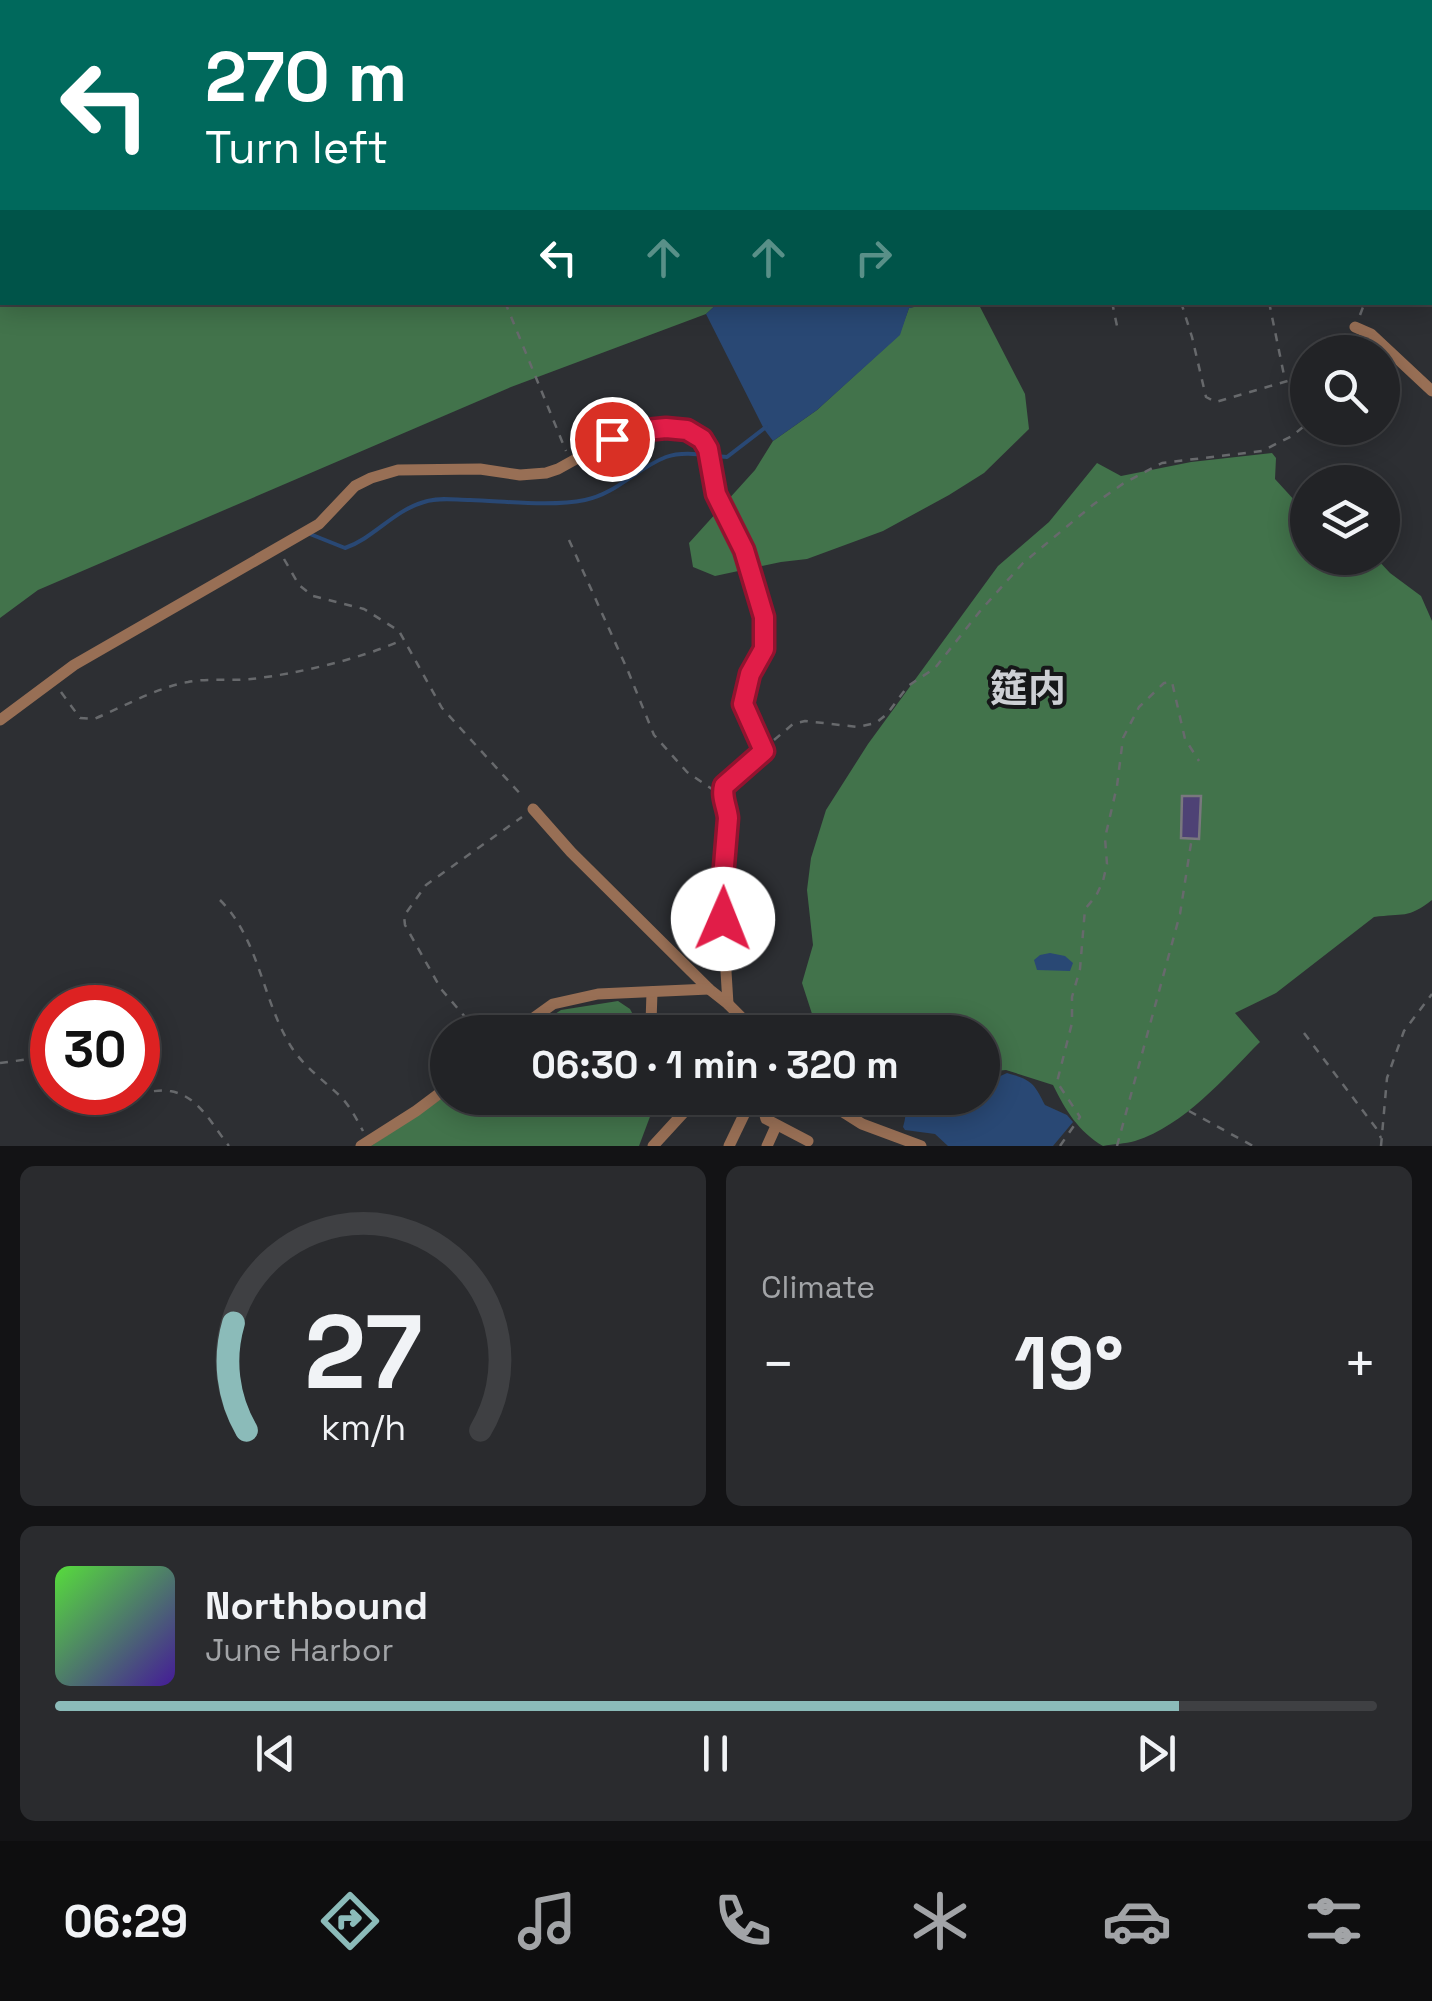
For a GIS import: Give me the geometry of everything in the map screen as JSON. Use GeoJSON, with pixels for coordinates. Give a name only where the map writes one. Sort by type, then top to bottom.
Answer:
{"type":"FeatureCollection","features":[{"type":"Feature","properties":{"kind":"street"},"geometry":{"type":"LineString","coordinates":[[1356,328],[1371,334],[1432,391]]}},
{"type":"Feature","properties":{"kind":"street"},"geometry":{"type":"LineString","coordinates":[[0,720],[52,680],[131,631],[319,524],[341,498],[370,478],[398,470],[546,473],[636,431],[687,430],[702,439],[708,449],[716,494],[744,550],[764,617],[764,649],[750,674],[743,704],[764,751],[724,786],[722,794],[728,807],[722,890],[728,1004]]}},
{"type":"Feature","properties":{"kind":"street"},"geometry":{"type":"LineString","coordinates":[[533,809],[571,852],[739,1015]]}},
{"type":"Feature","properties":{"kind":"street"},"geometry":{"type":"LineString","coordinates":[[538,1015],[553,1004],[598,994],[708,989]]}},
{"type":"Feature","properties":{"kind":"street"},"geometry":{"type":"LineString","coordinates":[[651,1015],[652,992]]}},
{"type":"Feature","properties":{"kind":"street"},"geometry":{"type":"LineString","coordinates":[[365,1144],[430,1101]]}},
{"type":"Feature","properties":{"kind":"street"},"geometry":{"type":"LineString","coordinates":[[652,1146],[680,1115]]}},
{"type":"Feature","properties":{"kind":"street"},"geometry":{"type":"LineString","coordinates":[[730,1146],[744,1115]]}},
{"type":"Feature","properties":{"kind":"street"},"geometry":{"type":"LineString","coordinates":[[765,1115],[776,1126],[808,1142]]}},
{"type":"Feature","properties":{"kind":"street"},"geometry":{"type":"LineString","coordinates":[[848,1115],[921,1146]]}},
{"type":"Feature","properties":{"kind":"street"},"geometry":{"type":"LineString","coordinates":[[766,1146],[776,1126]]}},
{"type":"Feature","properties":{"kind":"path"},"geometry":{"type":"LineString","coordinates":[[506,305],[571,462]]}},
{"type":"Feature","properties":{"kind":"path"},"geometry":{"type":"LineString","coordinates":[[1113,305],[1117,326]]}},
{"type":"Feature","properties":{"kind":"path"},"geometry":{"type":"LineString","coordinates":[[1182,305],[1210,400],[1216,402],[1290,380]]}},
{"type":"Feature","properties":{"kind":"path"},"geometry":{"type":"LineString","coordinates":[[1269,305],[1286,381]]}},
{"type":"Feature","properties":{"kind":"path"},"geometry":{"type":"LineString","coordinates":[[764,751],[794,724],[805,721],[858,727],[887,714],[908,686],[935,668],[1023,564],[1124,483],[1162,462],[1262,451],[1290,437]]}},
{"type":"Feature","properties":{"kind":"path"},"geometry":{"type":"LineString","coordinates":[[569,540],[654,734],[687,772],[722,794]]}},
{"type":"Feature","properties":{"kind":"path"},"geometry":{"type":"LineString","coordinates":[[278,549],[299,585],[313,596],[364,609],[399,631],[442,708],[533,809],[426,885],[404,916],[405,925],[441,989],[463,1015]]}},
{"type":"Feature","properties":{"kind":"path"},"geometry":{"type":"LineString","coordinates":[[52,680],[80,718],[94,719],[192,680],[252,679],[376,652],[403,640]]}},
{"type":"Feature","properties":{"kind":"path"},"geometry":{"type":"LineString","coordinates":[[1060,1146],[1080,1117],[1057,1082],[1072,1022],[1085,909],[1107,864],[1105,838],[1123,738],[1138,707],[1164,683],[1172,682],[1185,739],[1199,761]]}},
{"type":"Feature","properties":{"kind":"path"},"geometry":{"type":"LineString","coordinates":[[1117,1146],[1180,914],[1192,837]]}},
{"type":"Feature","properties":{"kind":"path"},"geometry":{"type":"LineString","coordinates":[[220,900],[239,924],[292,1048],[354,1114],[365,1144]]}},
{"type":"Feature","properties":{"kind":"path"},"geometry":{"type":"LineString","coordinates":[[1381,1146],[1387,1078],[1404,1031],[1432,994]]}},
{"type":"Feature","properties":{"kind":"path"},"geometry":{"type":"LineString","coordinates":[[1304,1032],[1382,1140]]}},
{"type":"Feature","properties":{"kind":"path"},"geometry":{"type":"LineString","coordinates":[[0,1064],[30,1059]]}},
{"type":"Feature","properties":{"kind":"path"},"geometry":{"type":"LineString","coordinates":[[160,1091],[190,1099],[228,1146]]}},
{"type":"Feature","properties":{"kind":"path"},"geometry":{"type":"LineString","coordinates":[[1189,1111],[1253,1146]]}},
{"type":"Feature","properties":{"kind":"green space"},"geometry":{"type":"Polygon","coordinates":[[[0,305],[716,305],[706,314],[511,387],[38,590],[0,618],[0,305]]]}},
{"type":"Feature","properties":{"kind":"green space"},"geometry":{"type":"Polygon","coordinates":[[[979,305],[1025,394],[1029,429],[984,473],[883,531],[807,559],[715,576],[693,567],[689,543],[755,470],[773,441],[817,410],[899,335],[909,308],[979,305]]]}},
{"type":"Feature","properties":{"kind":"green space"},"geometry":{"type":"Polygon","coordinates":[[[1272,453],[1276,458],[1275,479],[1290,495],[1290,575],[1393,575],[1421,596],[1432,621],[1432,900],[1411,913],[1374,917],[1276,993],[1235,1013],[1260,1042],[1218,1085],[1153,1134],[1103,1146],[1074,1120],[1053,1085],[1000,1071],[1000,1015],[812,1015],[802,983],[813,945],[807,890],[811,858],[826,810],[868,744],[998,566],[1049,522],[1097,463],[1121,476],[1191,462],[1272,453]]]}},
{"type":"Feature","properties":{"kind":"green space"},"geometry":{"type":"Polygon","coordinates":[[[618,1001],[633,1015],[554,1015],[561,1010],[618,1001]]]}},
{"type":"Feature","properties":{"kind":"green space"},"geometry":{"type":"Polygon","coordinates":[[[430,1106],[430,1115],[651,1115],[639,1146],[371,1146],[430,1106]]]}},
{"type":"Feature","properties":{"kind":"water"},"geometry":{"type":"Polygon","coordinates":[[[715,305],[923,305],[909,308],[900,335],[817,410],[773,441],[706,314],[715,305]]]}},
{"type":"Feature","properties":{"kind":"water"},"geometry":{"type":"Polygon","coordinates":[[[1050,953],[1065,956],[1073,963],[1070,971],[1037,970],[1034,960],[1050,953]]]}},
{"type":"Feature","properties":{"kind":"water"},"geometry":{"type":"Polygon","coordinates":[[[1007,1073],[1031,1083],[1045,1105],[1073,1122],[1053,1146],[948,1146],[935,1134],[903,1127],[905,1115],[1000,1115],[1000,1076],[1007,1073]]]}},
{"type":"Feature","properties":{"kind":"building"},"geometry":{"type":"Polygon","coordinates":[[[1182,796],[1201,796],[1199,839],[1181,838],[1182,796]]]}},
{"type":"Feature","properties":{"kind":"waterway"},"geometry":{"type":"LineString","coordinates":[[310,534],[345,548],[413,506],[435,500],[585,500],[607,492],[666,457],[727,457],[766,427]]}},
{"type":"Feature","properties":{"kind":"district","name":"筵内"},"geometry":{"type":"Point","coordinates":[1028,689]}},
{"type":"Feature","properties":{"kind":"route"},"geometry":{"type":"LineString","coordinates":[[612,439],[636,431],[666,428],[687,430],[702,439],[708,449],[716,494],[744,550],[764,617],[764,649],[750,674],[743,704],[764,751],[724,786],[722,794],[728,807],[723,919]]}}]}
